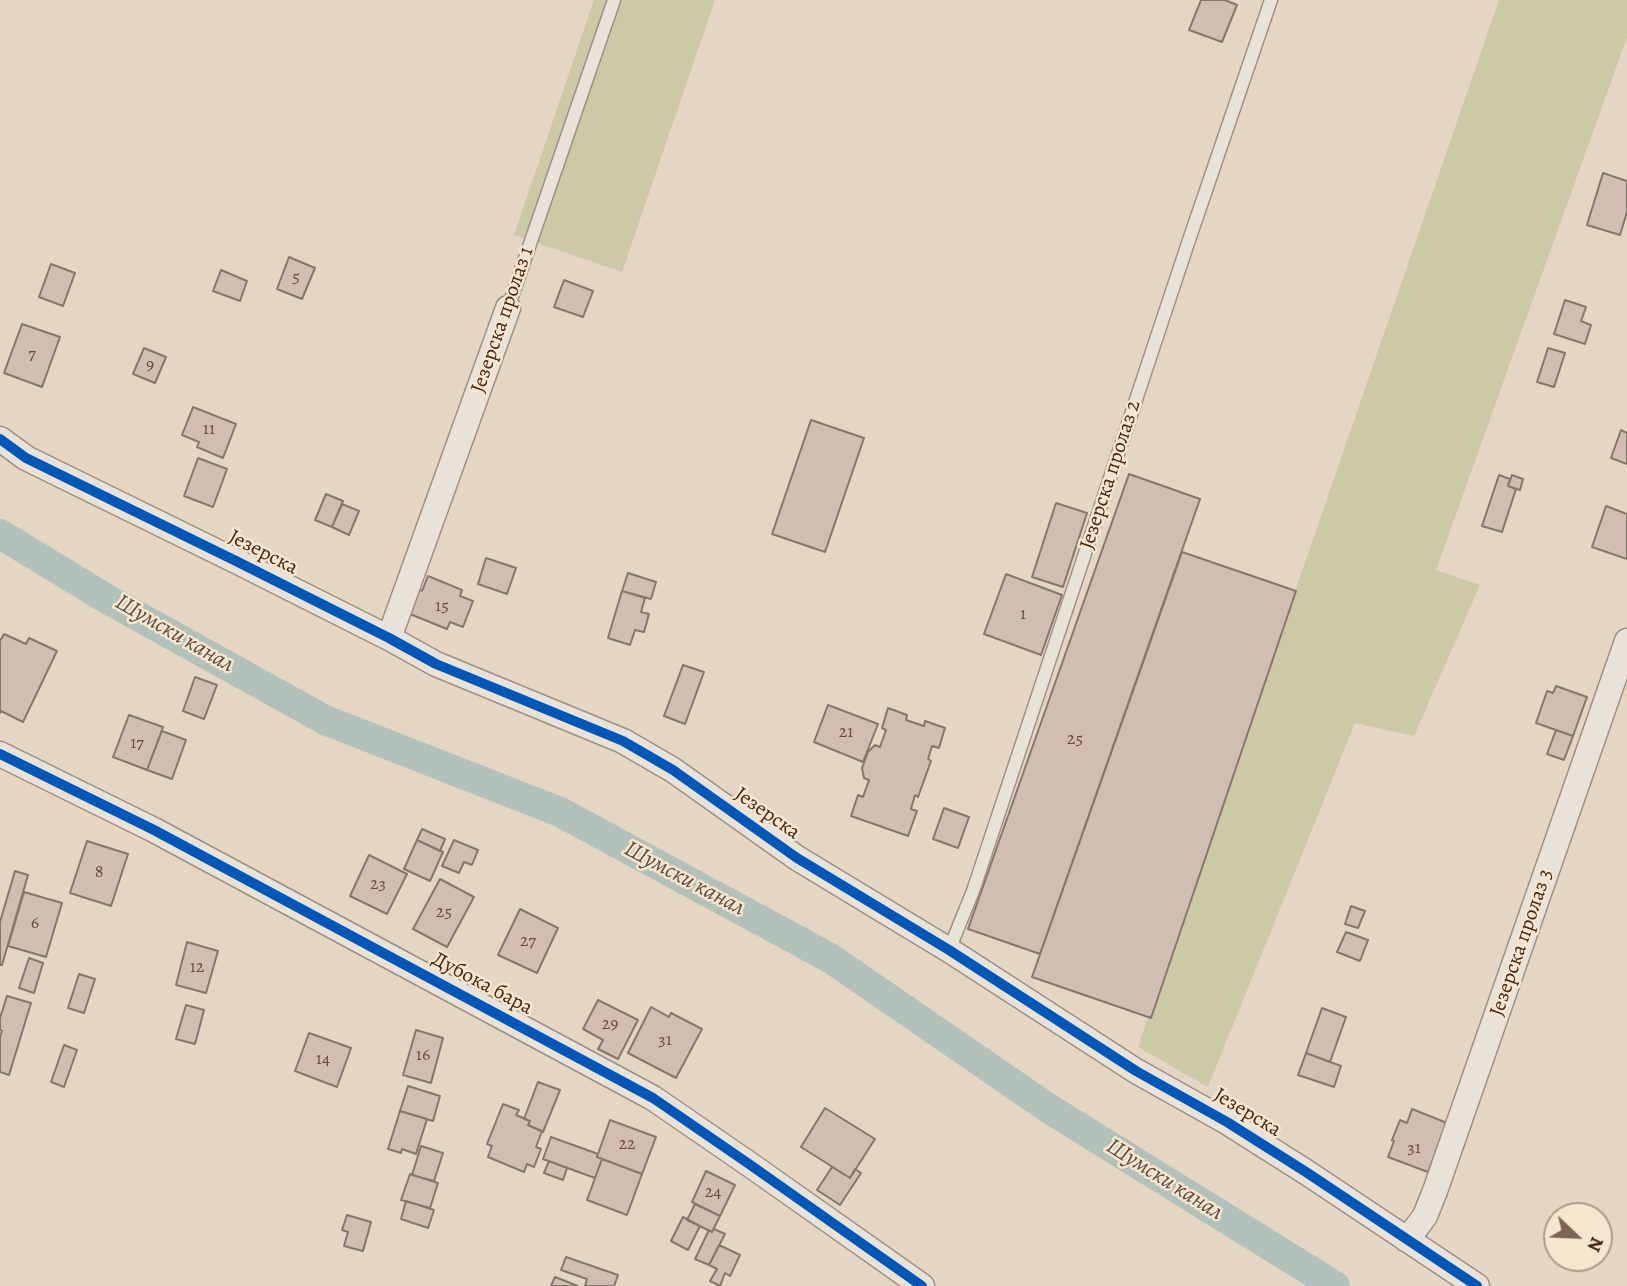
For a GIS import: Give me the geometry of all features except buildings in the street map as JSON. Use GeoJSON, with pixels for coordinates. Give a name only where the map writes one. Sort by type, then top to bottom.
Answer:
{"type":"FeatureCollection","features":[{"type":"Feature","properties":{"kind":"street","name":"Језерска пролаз 1"},"geometry":{"type":"LineString","coordinates":[[389,638],[508,308]]}},
{"type":"Feature","properties":{"kind":"street","name":"Језерска"},"geometry":{"type":"LineString","coordinates":[[0,439],[26,458],[389,638],[436,664],[623,741],[673,769],[797,858],[949,950],[1136,1071],[1227,1122],[1477,1286]]}},
{"type":"Feature","properties":{"kind":"street","name":"Језерска пролаз 3"},"geometry":{"type":"LineString","coordinates":[[1407,1240],[1425,1216],[1435,1191],[1627,641]]}},
{"type":"Feature","properties":{"kind":"street","name":"Дубока бара"},"geometry":{"type":"LineString","coordinates":[[0,754],[154,830],[653,1098],[922,1286]]}},
{"type":"Feature","properties":{"kind":"lane","name":"Језерска пролаз 1"},"geometry":{"type":"LineString","coordinates":[[508,308],[614,0]]}},
{"type":"Feature","properties":{"kind":"lane","name":"Језерска пролаз 2"},"geometry":{"type":"LineString","coordinates":[[949,950],[973,891],[1271,0]]}},
{"type":"Feature","properties":{"kind":"shaded area"},"geometry":{"type":"Polygon","coordinates":[[[594,0],[715,0],[622,272],[514,235],[594,0]]]}},
{"type":"Feature","properties":{"kind":"shaded area"},"geometry":{"type":"Polygon","coordinates":[[[1499,0],[1627,0],[1627,37],[1436,570],[1480,585],[1414,736],[1355,723],[1208,1087],[1138,1047],[1499,0]]]}},
{"type":"Feature","properties":{"kind":"waterway","name":"Шумски канал"},"geometry":{"type":"LineString","coordinates":[[0,534],[107,599],[325,720],[560,812],[830,958],[1048,1108],[1335,1286]]}},
{"type":"Feature","properties":{"kind":"cycle path"},"geometry":{"type":"LineString","coordinates":[[0,439],[26,458],[238,562],[436,664],[623,741],[673,770],[797,858],[949,950],[1136,1071],[1227,1122],[1477,1286]]}},
{"type":"Feature","properties":{"kind":"cycle path"},"geometry":{"type":"LineString","coordinates":[[0,754],[154,830],[653,1098],[922,1286]]}}]}
